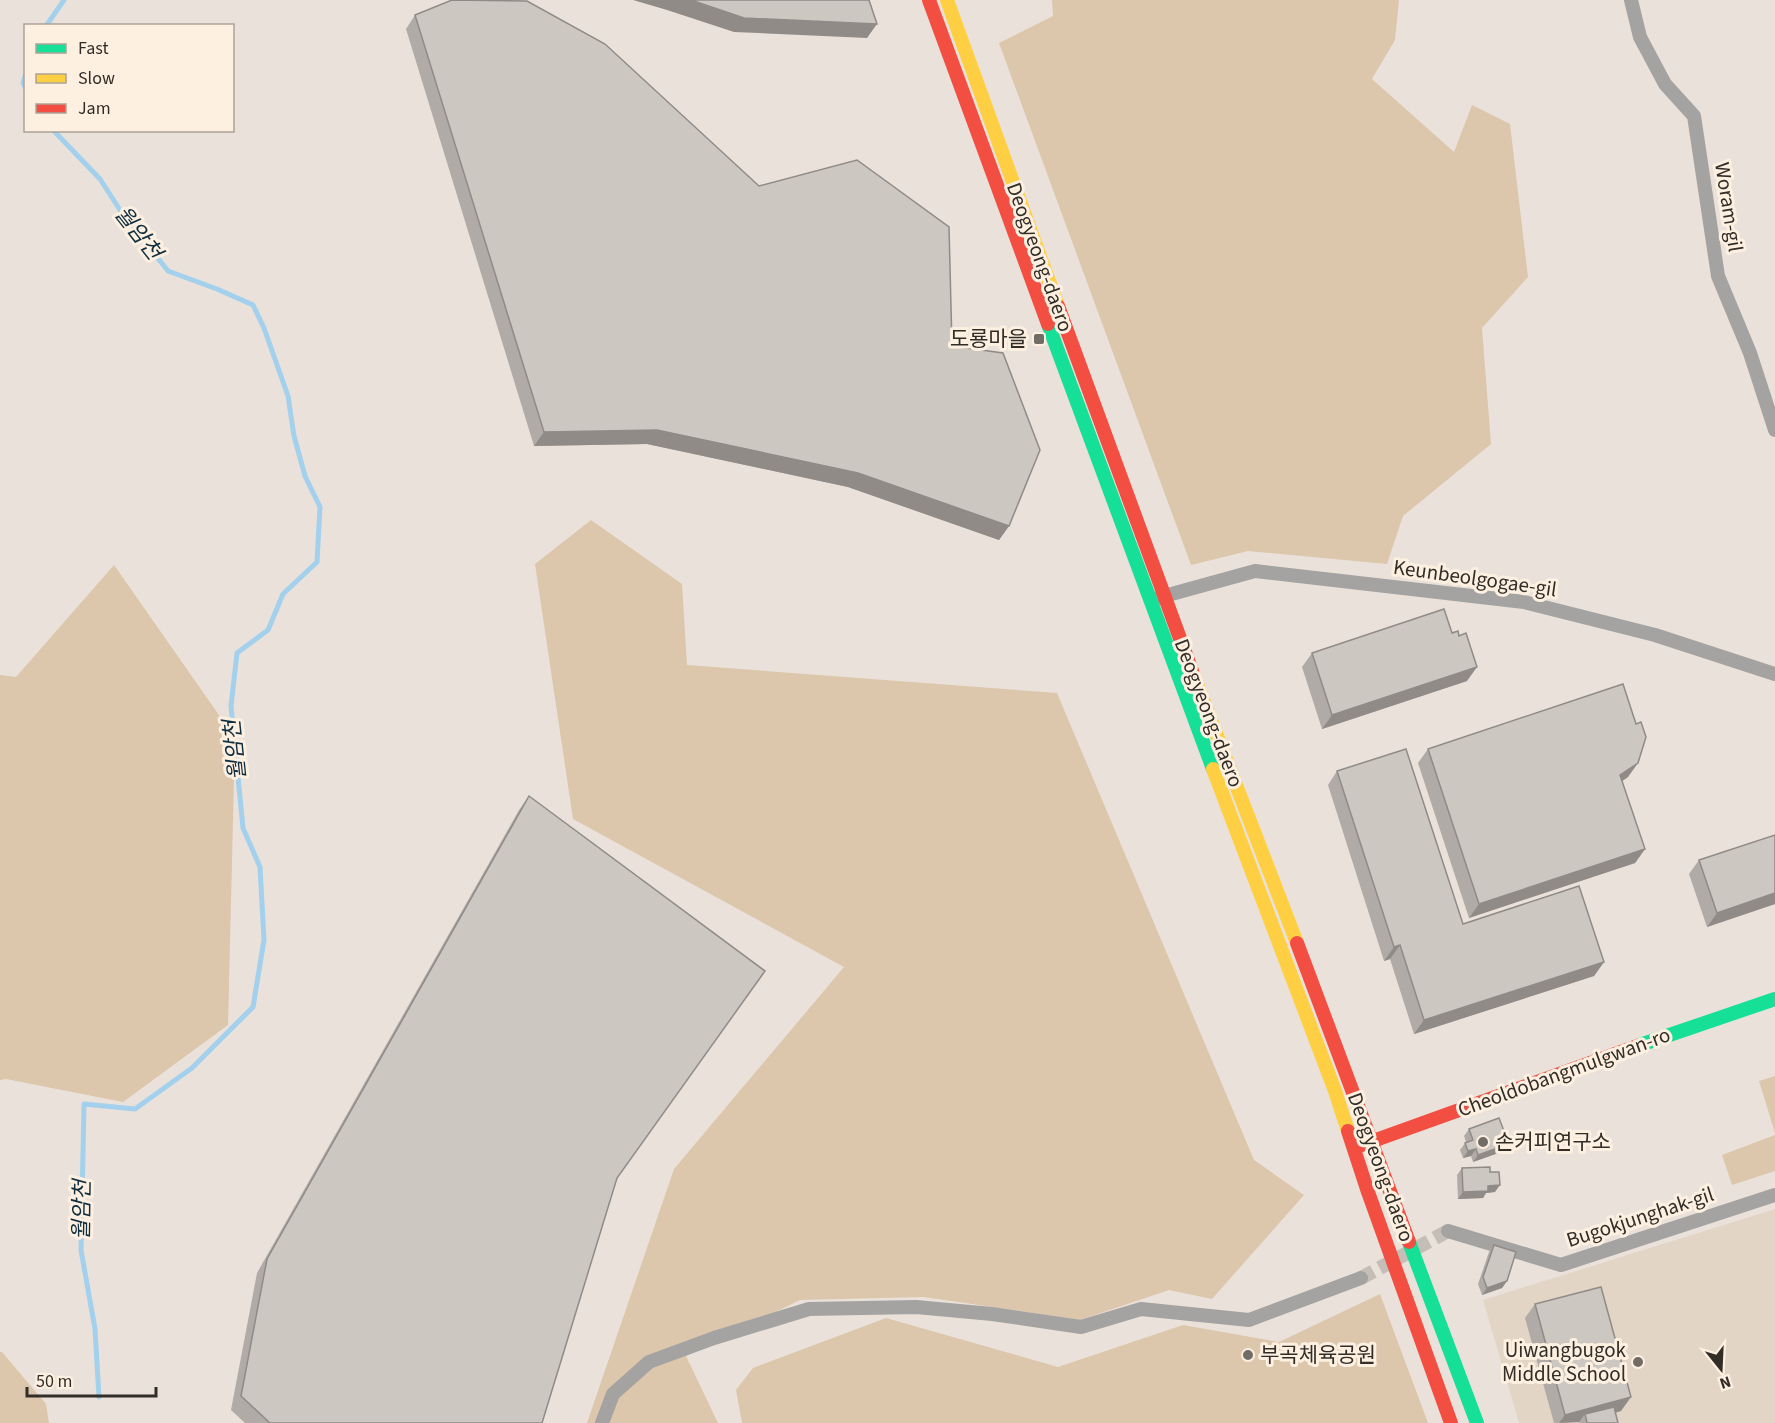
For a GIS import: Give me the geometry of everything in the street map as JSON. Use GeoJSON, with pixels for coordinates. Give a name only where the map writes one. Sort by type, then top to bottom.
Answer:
{"type":"FeatureCollection","features":[{"type":"Feature","properties":{"kind":"street","name":"Deogyeong-daero"},"geometry":{"type":"LineString","coordinates":[[929,0],[1149,599],[1335,1091],[1451,1423]]}},
{"type":"Feature","properties":{"kind":"street","name":"Deogyeong-daero"},"geometry":{"type":"LineString","coordinates":[[947,0],[1164,596],[1477,1423]]}},
{"type":"Feature","properties":{"kind":"street","name":"Woram-gil"},"geometry":{"type":"LineString","coordinates":[[1630,0],[1640,37],[1665,84],[1694,116],[1718,276],[1750,353],[1775,430]]}},
{"type":"Feature","properties":{"kind":"street","name":"Keunbeolgogae-gil"},"geometry":{"type":"LineString","coordinates":[[1149,599],[1255,571],[1524,602],[1654,635],[1775,674]]}},
{"type":"Feature","properties":{"kind":"street","name":"Cheoldobangmulgwan-ro"},"geometry":{"type":"LineString","coordinates":[[1354,1148],[1775,999]]}},
{"type":"Feature","properties":{"kind":"street","name":"Bugokjunghak-gil"},"geometry":{"type":"LineString","coordinates":[[1448,1231],[1561,1265],[1775,1195]]}},
{"type":"Feature","properties":{"kind":"street"},"geometry":{"type":"LineString","coordinates":[[602,1423],[613,1394],[649,1362],[714,1338],[809,1309],[916,1306],[993,1314],[1081,1328],[1141,1309],[1250,1320],[1361,1278]]}},
{"type":"Feature","properties":{"kind":"shaded area"},"geometry":{"type":"Polygon","coordinates":[[[1052,0],[1399,0],[1395,40],[1372,79],[1454,152],[1472,105],[1510,124],[1528,277],[1482,328],[1491,444],[1403,516],[1387,564],[1248,551],[1191,565],[999,43],[1053,16],[1052,0]]]}},
{"type":"Feature","properties":{"kind":"shaded area"},"geometry":{"type":"Polygon","coordinates":[[[591,520],[682,584],[687,665],[1057,693],[1254,1160],[1304,1195],[1212,1299],[1169,1290],[1080,1320],[924,1297],[800,1300],[686,1356],[718,1423],[587,1423],[674,1169],[844,967],[573,819],[535,564],[591,520]]]}},
{"type":"Feature","properties":{"kind":"shaded area"},"geometry":{"type":"Polygon","coordinates":[[[114,565],[235,738],[228,1025],[123,1102],[6,1079],[0,1080],[0,675],[16,677],[114,565]]]}},
{"type":"Feature","properties":{"kind":"shaded area"},"geometry":{"type":"Polygon","coordinates":[[[1775,1076],[1775,1133],[1759,1081],[1775,1076]]]}},
{"type":"Feature","properties":{"kind":"shaded area"},"geometry":{"type":"Polygon","coordinates":[[[1775,1135],[1775,1171],[1732,1185],[1722,1155],[1775,1135]]]}},
{"type":"Feature","properties":{"kind":"shaded area","name":"Uiwangbugok Middle School"},"geometry":{"type":"Polygon","coordinates":[[[1775,1209],[1775,1423],[1519,1423],[1483,1300],[1775,1209]]]}},
{"type":"Feature","properties":{"kind":"shaded area","name":"부곡체육공원"},"geometry":{"type":"Polygon","coordinates":[[[1380,1294],[1428,1423],[742,1423],[736,1390],[753,1368],[886,1318],[1058,1367],[1183,1325],[1279,1342],[1380,1294]]]}},
{"type":"Feature","properties":{"kind":"shaded area"},"geometry":{"type":"Polygon","coordinates":[[[0,1352],[46,1404],[49,1423],[0,1423],[0,1352]]]}},
{"type":"Feature","properties":{"kind":"building"},"geometry":{"type":"Polygon","coordinates":[[[452,0],[527,1],[605,44],[759,186],[857,160],[949,227],[952,346],[1003,353],[1040,450],[1009,526],[858,473],[657,430],[544,432],[415,15],[452,0]]]}},
{"type":"Feature","properties":{"kind":"building"},"geometry":{"type":"Polygon","coordinates":[[[691,0],[869,0],[877,24],[744,18],[691,0]]]}},
{"type":"Feature","properties":{"kind":"building"},"geometry":{"type":"Polygon","coordinates":[[[1444,609],[1452,633],[1458,631],[1459,636],[1466,633],[1477,667],[1332,715],[1312,653],[1444,609]]]}},
{"type":"Feature","properties":{"kind":"building"},"geometry":{"type":"Polygon","coordinates":[[[1623,684],[1636,724],[1641,722],[1646,737],[1638,763],[1620,775],[1645,849],[1479,904],[1428,749],[1623,684]]]}},
{"type":"Feature","properties":{"kind":"building"},"geometry":{"type":"Polygon","coordinates":[[[1406,749],[1463,924],[1579,886],[1604,962],[1424,1020],[1400,945],[1394,947],[1337,771],[1406,749]]]}},
{"type":"Feature","properties":{"kind":"building"},"geometry":{"type":"Polygon","coordinates":[[[529,796],[765,971],[617,1178],[542,1423],[270,1423],[241,1396],[267,1259],[529,796]]]}},
{"type":"Feature","properties":{"kind":"building"},"geometry":{"type":"Polygon","coordinates":[[[1775,835],[1775,893],[1717,913],[1699,860],[1775,835]]]}},
{"type":"Feature","properties":{"kind":"building","name":"손커피연구소"},"geometry":{"type":"Polygon","coordinates":[[[1499,1118],[1509,1144],[1478,1155],[1476,1149],[1468,1151],[1465,1143],[1473,1140],[1469,1129],[1499,1118]]]}},
{"type":"Feature","properties":{"kind":"building"},"geometry":{"type":"Polygon","coordinates":[[[1490,1167],[1490,1172],[1499,1172],[1500,1185],[1488,1186],[1488,1191],[1463,1192],[1462,1168],[1490,1167]]]}},
{"type":"Feature","properties":{"kind":"building"},"geometry":{"type":"Polygon","coordinates":[[[1494,1245],[1516,1252],[1507,1281],[1487,1288],[1483,1277],[1494,1245]]]}},
{"type":"Feature","properties":{"kind":"building"},"geometry":{"type":"Polygon","coordinates":[[[1601,1287],[1631,1397],[1565,1415],[1535,1304],[1601,1287]]]}},
{"type":"Feature","properties":{"kind":"building"},"geometry":{"type":"Polygon","coordinates":[[[1614,1407],[1618,1423],[1587,1423],[1585,1414],[1614,1407]]]}},
{"type":"Feature","properties":{"kind":"waterway","name":"월암천"},"geometry":{"type":"LineString","coordinates":[[47,24],[64,0]]}},
{"type":"Feature","properties":{"kind":"waterway","name":"월암천"},"geometry":{"type":"LineString","coordinates":[[24,80],[24,85]]}},
{"type":"Feature","properties":{"kind":"waterway","name":"월암천"},"geometry":{"type":"LineString","coordinates":[[55,132],[100,179],[120,210],[168,271],[253,305],[264,328],[288,396],[294,436],[305,476],[320,507],[317,562],[283,594],[268,630],[237,653],[231,706],[243,828],[260,867],[264,940],[253,1007],[192,1068],[135,1109],[84,1104],[81,1250],[95,1329],[99,1397]]}},
{"type":"Feature","properties":{"kind":"tunnel"},"geometry":{"type":"LineString","coordinates":[[1361,1278],[1448,1231]]}},
{"type":"Feature","properties":{"kind":"traffic: fast"},"geometry":{"type":"LineString","coordinates":[[1048,324],[1213,769]]}},
{"type":"Feature","properties":{"kind":"traffic: fast"},"geometry":{"type":"LineString","coordinates":[[1640,1045],[1775,999]]}},
{"type":"Feature","properties":{"kind":"traffic: fast"},"geometry":{"type":"LineString","coordinates":[[1409,1242],[1477,1423]]}},
{"type":"Feature","properties":{"kind":"traffic: slow"},"geometry":{"type":"LineString","coordinates":[[947,0],[1058,306]]}},
{"type":"Feature","properties":{"kind":"traffic: slow"},"geometry":{"type":"LineString","coordinates":[[1192,671],[1297,943]]}},
{"type":"Feature","properties":{"kind":"traffic: slow"},"geometry":{"type":"LineString","coordinates":[[1213,769],[1348,1131]]}},
{"type":"Feature","properties":{"kind":"traffic: jam"},"geometry":{"type":"LineString","coordinates":[[929,0],[1048,324]]}},
{"type":"Feature","properties":{"kind":"traffic: jam"},"geometry":{"type":"LineString","coordinates":[[1058,306],[1192,671]]}},
{"type":"Feature","properties":{"kind":"traffic: jam"},"geometry":{"type":"LineString","coordinates":[[1297,943],[1409,1242]]}},
{"type":"Feature","properties":{"kind":"traffic: jam"},"geometry":{"type":"LineString","coordinates":[[1359,1146],[1640,1045]]}},
{"type":"Feature","properties":{"kind":"traffic: jam"},"geometry":{"type":"LineString","coordinates":[[1348,1131],[1451,1423]]}},
{"type":"Feature","properties":{"kind":"place","name":"도룡마을"},"geometry":{"type":"Point","coordinates":[1039,339]}},
{"type":"Feature","properties":{"kind":"place","name":"손커피연구소"},"geometry":{"type":"Point","coordinates":[1483,1142]}},
{"type":"Feature","properties":{"kind":"place","name":"부곡체육공원"},"geometry":{"type":"Point","coordinates":[1248,1355]}},
{"type":"Feature","properties":{"kind":"place","name":"Uiwangbugok Middle School"},"geometry":{"type":"Point","coordinates":[1638,1362]}}]}
